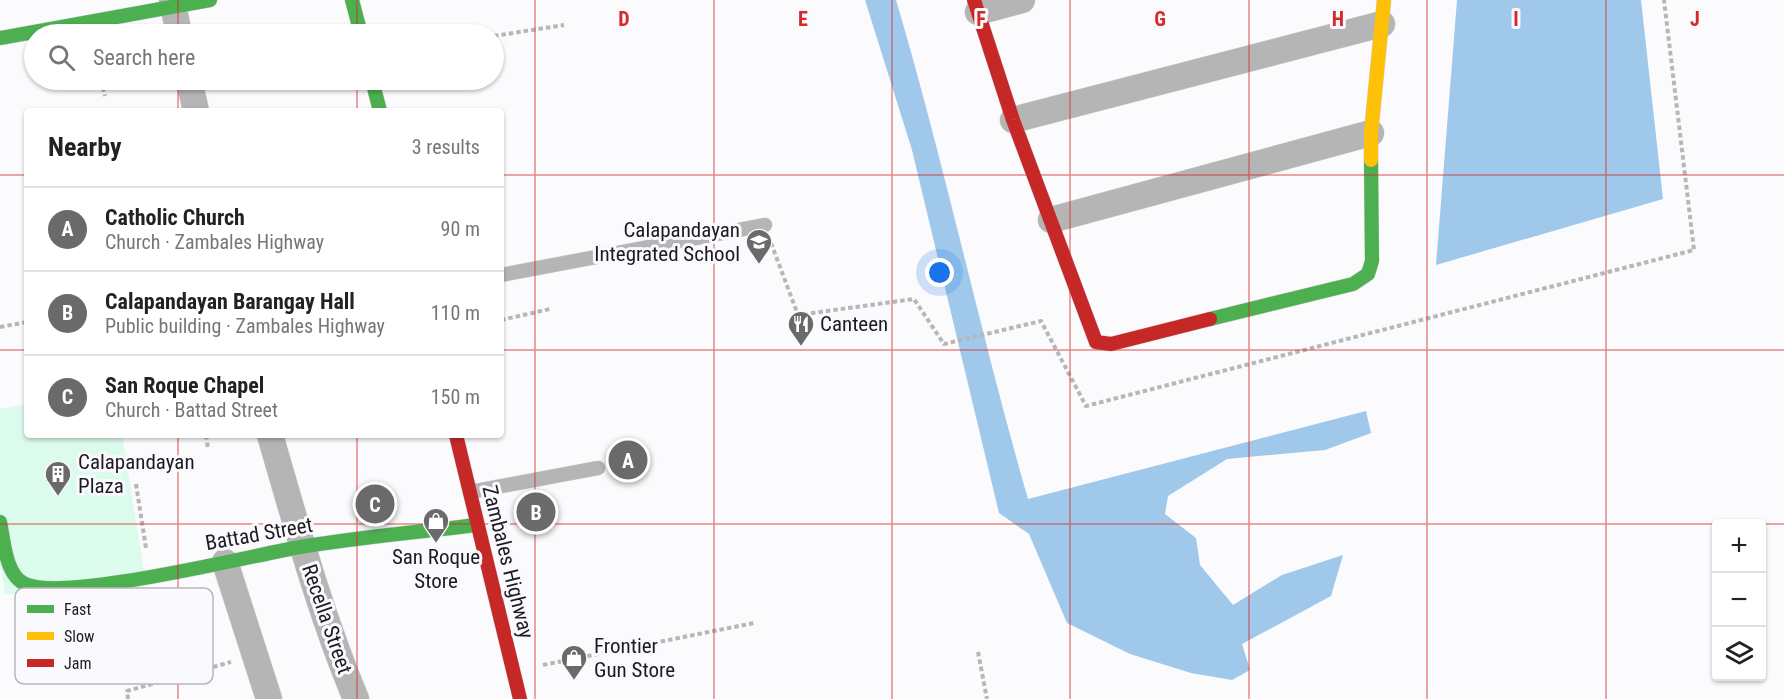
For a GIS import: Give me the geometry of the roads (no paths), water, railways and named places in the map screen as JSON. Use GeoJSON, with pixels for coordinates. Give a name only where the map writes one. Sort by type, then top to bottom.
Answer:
{"type":"FeatureCollection","features":[{"type":"Feature","properties":{"kind":"street"},"geometry":{"type":"LineString","coordinates":[[71,24],[172,4],[210,0]]}},
{"type":"Feature","properties":{"kind":"street"},"geometry":{"type":"LineString","coordinates":[[352,0],[358,24]]}},
{"type":"Feature","properties":{"kind":"street"},"geometry":{"type":"LineString","coordinates":[[1013,120],[1383,12],[1371,133],[1372,261],[1368,274],[1353,284],[1111,344],[1096,342],[1013,120],[976,6],[1022,0]]}},
{"type":"Feature","properties":{"kind":"street"},"geometry":{"type":"LineString","coordinates":[[172,4],[177,24]]}},
{"type":"Feature","properties":{"kind":"street"},"geometry":{"type":"LineString","coordinates":[[0,38],[24,33]]}},
{"type":"Feature","properties":{"kind":"street"},"geometry":{"type":"LineString","coordinates":[[191,90],[195,108]]}},
{"type":"Feature","properties":{"kind":"street"},"geometry":{"type":"LineString","coordinates":[[375,90],[379,108]]}},
{"type":"Feature","properties":{"kind":"street"},"geometry":{"type":"LineString","coordinates":[[1051,220],[1371,133]]}},
{"type":"Feature","properties":{"kind":"street","name":"Recella Street"},"geometry":{"type":"LineString","coordinates":[[271,438],[302,547],[340,660],[356,699]]}},
{"type":"Feature","properties":{"kind":"street","name":"Zambales Highway"},"geometry":{"type":"LineString","coordinates":[[457,438],[519,699]]}},
{"type":"Feature","properties":{"kind":"street","name":"Battad Street"},"geometry":{"type":"LineString","coordinates":[[0,522],[16,576],[26,585],[49,588],[151,575],[302,547],[477,525]]}},
{"type":"Feature","properties":{"kind":"street"},"geometry":{"type":"LineString","coordinates":[[225,562],[269,699]]}},
{"type":"Feature","properties":{"kind":"lane"},"geometry":{"type":"LineString","coordinates":[[504,274],[765,225]]}},
{"type":"Feature","properties":{"kind":"lane"},"geometry":{"type":"LineString","coordinates":[[470,492],[598,468]]}},
{"type":"Feature","properties":{"kind":"water"},"geometry":{"type":"Polygon","coordinates":[[[865,0],[896,0],[931,124],[1028,499],[1366,411],[1371,433],[1325,450],[1227,459],[1168,496],[1165,514],[1196,538],[1200,565],[1233,605],[1282,575],[1343,555],[1331,596],[1242,644],[1250,670],[1232,680],[1191,673],[1130,654],[1067,623],[1029,534],[999,513],[912,150],[865,0]]]}},
{"type":"Feature","properties":{"kind":"water"},"geometry":{"type":"Polygon","coordinates":[[[1457,0],[1641,0],[1663,199],[1436,265],[1457,0]]]}},
{"type":"Feature","properties":{"kind":"place","name":"Calapandayan Integrated School"},"geometry":{"type":"Point","coordinates":[759,265]}},
{"type":"Feature","properties":{"kind":"place","name":"Canteen"},"geometry":{"type":"Point","coordinates":[801,347]}},
{"type":"Feature","properties":{"kind":"place","name":"Catholic Church"},"geometry":{"type":"Point","coordinates":[628,460]}},
{"type":"Feature","properties":{"kind":"place","name":"Calapandayan Plaza"},"geometry":{"type":"Point","coordinates":[58,497]}},
{"type":"Feature","properties":{"kind":"place","name":"San Roque Chapel"},"geometry":{"type":"Point","coordinates":[375,504]}},
{"type":"Feature","properties":{"kind":"place","name":"Calapandayan Barangay Hall"},"geometry":{"type":"Point","coordinates":[536,512]}},
{"type":"Feature","properties":{"kind":"place","name":"San Roque Store"},"geometry":{"type":"Point","coordinates":[436,544]}},
{"type":"Feature","properties":{"kind":"place","name":"Frontier Gun Store"},"geometry":{"type":"Point","coordinates":[574,681]}}]}
